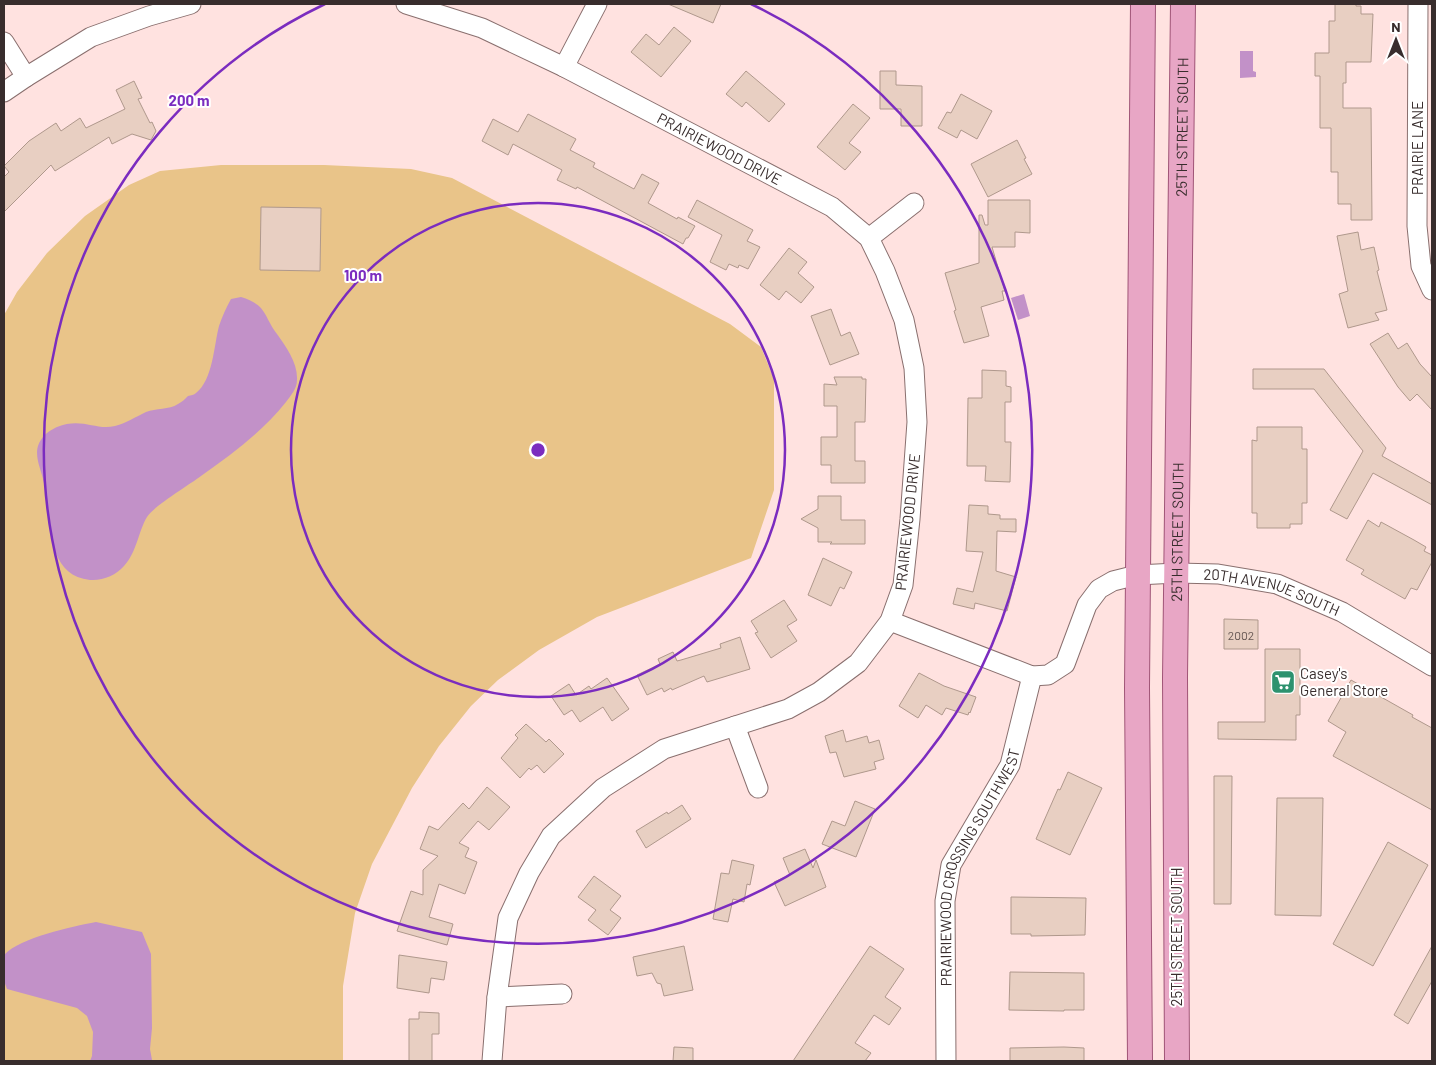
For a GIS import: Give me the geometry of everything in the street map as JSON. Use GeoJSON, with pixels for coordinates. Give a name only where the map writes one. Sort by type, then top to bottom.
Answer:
{"type":"FeatureCollection","features":[{"type":"Feature","properties":{"kind":"main road"},"geometry":{"type":"LineString","coordinates":[[1140,1061],[1137,575],[1143,4]]}},
{"type":"Feature","properties":{"kind":"main road","name":"25TH STREET SOUTH"},"geometry":{"type":"LineString","coordinates":[[1177,1061],[1176,573],[1183,4]]}},
{"type":"Feature","properties":{"kind":"street"},"geometry":{"type":"LineString","coordinates":[[4,92],[91,37],[147,10],[191,4]]}},
{"type":"Feature","properties":{"kind":"street","name":"PRAIRIEWOOD DRIVE"},"geometry":{"type":"LineString","coordinates":[[406,4],[482,28],[564,67],[832,207],[869,238],[885,271],[904,320],[914,368],[917,422],[910,519],[903,584],[890,621],[858,663],[819,692],[788,709],[664,749],[603,788],[551,836],[529,873],[508,918],[497,997],[492,1061]]}},
{"type":"Feature","properties":{"kind":"street"},"geometry":{"type":"LineString","coordinates":[[564,67],[597,4]]}},
{"type":"Feature","properties":{"kind":"street","name":"PRAIRIE LANE"},"geometry":{"type":"LineString","coordinates":[[1418,4],[1417,226],[1421,266],[1432,290]]}},
{"type":"Feature","properties":{"kind":"street"},"geometry":{"type":"LineString","coordinates":[[4,42],[26,77]]}},
{"type":"Feature","properties":{"kind":"street"},"geometry":{"type":"LineString","coordinates":[[869,238],[914,203]]}},
{"type":"Feature","properties":{"kind":"street","name":"20TH AVENUE SOUTH"},"geometry":{"type":"LineString","coordinates":[[1032,676],[1048,675],[1065,664],[1087,605],[1099,589],[1114,581],[1137,575],[1176,573],[1218,574],[1277,584],[1342,612],[1432,666]]}},
{"type":"Feature","properties":{"kind":"street"},"geometry":{"type":"LineString","coordinates":[[890,621],[1032,676]]}},
{"type":"Feature","properties":{"kind":"street","name":"PRAIRIEWOOD CROSSING SOUTHWEST"},"geometry":{"type":"LineString","coordinates":[[946,1061],[945,900],[952,865],[1010,765],[1032,676]]}},
{"type":"Feature","properties":{"kind":"street"},"geometry":{"type":"LineString","coordinates":[[735,726],[758,788]]}},
{"type":"Feature","properties":{"kind":"street"},"geometry":{"type":"LineString","coordinates":[[497,997],[562,994]]}},
{"type":"Feature","properties":{"kind":"shaded area"},"geometry":{"type":"Polygon","coordinates":[[[1240,51],[1253,51],[1253,71],[1256,72],[1256,77],[1240,78],[1240,51]]]}},
{"type":"Feature","properties":{"kind":"shaded area"},"geometry":{"type":"Polygon","coordinates":[[[221,165],[324,165],[411,169],[452,178],[730,324],[761,347],[774,379],[774,490],[751,558],[597,617],[539,650],[498,680],[471,706],[439,746],[412,788],[372,864],[355,913],[343,986],[343,1061],[4,1061],[4,315],[17,292],[47,253],[85,216],[129,185],[160,171],[221,165]]]}},
{"type":"Feature","properties":{"kind":"shaded area"},"geometry":{"type":"Polygon","coordinates":[[[1024,294],[1030,316],[1018,320],[1011,298],[1024,294]]]}},
{"type":"Feature","properties":{"kind":"shaded area"},"geometry":{"type":"Polygon","coordinates":[[[241,297],[256,303],[264,311],[291,356],[297,374],[297,383],[293,392],[277,413],[246,442],[151,512],[144,523],[132,555],[121,569],[113,575],[100,580],[78,577],[68,571],[56,554],[53,543],[43,477],[37,453],[40,442],[47,433],[66,424],[74,423],[101,427],[115,426],[146,412],[174,406],[188,396],[195,394],[206,380],[212,362],[219,326],[226,309],[231,299],[241,297]]]}},
{"type":"Feature","properties":{"kind":"shaded area"},"geometry":{"type":"Polygon","coordinates":[[[96,922],[142,932],[151,954],[152,1028],[150,1049],[152,1060],[154,1061],[90,1061],[93,1032],[87,1016],[77,1008],[7,989],[4,981],[4,955],[22,943],[34,938],[96,922]]]}},
{"type":"Feature","properties":{"kind":"building"},"geometry":{"type":"Polygon","coordinates":[[[668,4],[721,4],[713,23],[668,4]]]}},
{"type":"Feature","properties":{"kind":"building"},"geometry":{"type":"Polygon","coordinates":[[[1335,4],[1356,4],[1356,6],[1361,6],[1361,14],[1373,14],[1371,62],[1346,62],[1346,83],[1343,83],[1343,108],[1371,108],[1372,220],[1351,220],[1351,204],[1338,204],[1338,172],[1331,172],[1331,128],[1320,128],[1320,76],[1315,76],[1315,53],[1329,53],[1329,21],[1335,21],[1335,4]]]}},
{"type":"Feature","properties":{"kind":"building"},"geometry":{"type":"Polygon","coordinates":[[[674,27],[691,41],[661,77],[631,52],[646,34],[659,45],[674,27]]]}},
{"type":"Feature","properties":{"kind":"building"},"geometry":{"type":"Polygon","coordinates":[[[746,71],[785,104],[769,122],[746,102],[742,107],[726,94],[746,71]]]}},
{"type":"Feature","properties":{"kind":"building"},"geometry":{"type":"Polygon","coordinates":[[[880,71],[896,71],[896,85],[922,86],[922,126],[901,126],[901,109],[880,109],[880,71]]]}},
{"type":"Feature","properties":{"kind":"building"},"geometry":{"type":"Polygon","coordinates":[[[134,81],[142,98],[138,99],[156,131],[151,140],[132,134],[112,144],[109,137],[55,171],[51,165],[4,212],[4,177],[9,172],[4,166],[29,141],[56,123],[61,131],[80,118],[86,128],[125,109],[116,90],[134,81]]]}},
{"type":"Feature","properties":{"kind":"building"},"geometry":{"type":"Polygon","coordinates":[[[961,94],[992,111],[977,139],[961,130],[957,138],[938,128],[947,112],[951,113],[961,94]]]}},
{"type":"Feature","properties":{"kind":"building"},"geometry":{"type":"Polygon","coordinates":[[[853,104],[870,118],[849,143],[861,152],[845,170],[817,147],[853,104]]]}},
{"type":"Feature","properties":{"kind":"building"},"geometry":{"type":"Polygon","coordinates":[[[528,114],[576,139],[570,150],[595,163],[593,167],[634,189],[642,174],[659,183],[648,203],[677,219],[678,217],[695,226],[688,238],[686,238],[683,244],[577,187],[576,189],[557,180],[562,170],[513,144],[508,155],[482,141],[493,119],[518,132],[528,114]]]}},
{"type":"Feature","properties":{"kind":"building"},"geometry":{"type":"Polygon","coordinates":[[[1017,140],[1032,174],[988,197],[971,164],[1017,140]]]}},
{"type":"Feature","properties":{"kind":"building"},"geometry":{"type":"Polygon","coordinates":[[[697,200],[753,230],[747,241],[760,247],[748,269],[739,265],[738,268],[729,264],[726,270],[710,262],[722,235],[688,217],[697,200]]]}},
{"type":"Feature","properties":{"kind":"building"},"geometry":{"type":"Polygon","coordinates":[[[988,200],[1030,200],[1030,233],[1015,232],[1015,247],[992,247],[1005,291],[1002,291],[1004,300],[981,307],[989,336],[964,343],[945,273],[979,263],[979,215],[982,215],[985,225],[988,225],[988,200]]]}},
{"type":"Feature","properties":{"kind":"building"},"geometry":{"type":"Polygon","coordinates":[[[261,207],[321,208],[320,271],[260,270],[261,207]]]}},
{"type":"Feature","properties":{"kind":"building"},"geometry":{"type":"Polygon","coordinates":[[[1358,232],[1361,250],[1374,247],[1379,270],[1377,271],[1387,310],[1375,313],[1379,320],[1348,328],[1339,294],[1348,291],[1337,236],[1358,232]]]}},
{"type":"Feature","properties":{"kind":"building"},"geometry":{"type":"Polygon","coordinates":[[[789,248],[807,262],[798,273],[814,287],[801,303],[786,291],[779,300],[760,285],[789,248]]]}},
{"type":"Feature","properties":{"kind":"building"},"geometry":{"type":"Polygon","coordinates":[[[831,309],[841,336],[850,332],[859,354],[830,365],[811,316],[831,309]]]}},
{"type":"Feature","properties":{"kind":"building"},"geometry":{"type":"Polygon","coordinates":[[[1388,333],[1398,349],[1407,343],[1420,364],[1432,377],[1432,410],[1417,394],[1410,401],[1398,387],[1370,344],[1388,333]]]}},
{"type":"Feature","properties":{"kind":"building"},"geometry":{"type":"Polygon","coordinates":[[[1253,369],[1324,369],[1386,448],[1382,456],[1432,484],[1432,505],[1373,473],[1347,519],[1330,510],[1363,451],[1314,389],[1253,389],[1253,369]]]}},
{"type":"Feature","properties":{"kind":"building"},"geometry":{"type":"Polygon","coordinates":[[[982,370],[1006,371],[1006,386],[1011,387],[1011,402],[1005,402],[1005,442],[1011,442],[1010,482],[985,481],[986,466],[967,466],[968,398],[982,398],[982,370]]]}},
{"type":"Feature","properties":{"kind":"building"},"geometry":{"type":"Polygon","coordinates":[[[834,377],[862,377],[862,379],[866,379],[865,422],[855,422],[855,461],[865,461],[865,483],[831,483],[831,465],[821,465],[821,437],[837,437],[837,406],[824,406],[824,384],[837,385],[834,377]]]}},
{"type":"Feature","properties":{"kind":"building"},"geometry":{"type":"Polygon","coordinates":[[[1257,427],[1302,427],[1302,449],[1307,449],[1307,503],[1302,503],[1302,524],[1290,524],[1290,528],[1257,528],[1257,513],[1252,513],[1252,440],[1257,441],[1257,427]]]}},
{"type":"Feature","properties":{"kind":"building"},"geometry":{"type":"Polygon","coordinates":[[[818,496],[841,496],[841,520],[865,520],[865,544],[818,542],[818,528],[801,519],[818,509],[818,496]]]}},
{"type":"Feature","properties":{"kind":"building"},"geometry":{"type":"Polygon","coordinates":[[[969,505],[988,506],[988,514],[1000,515],[1000,519],[1016,519],[1016,532],[997,531],[996,571],[1016,577],[1007,611],[975,603],[974,609],[953,604],[957,588],[973,592],[983,552],[966,551],[969,505]]]}},
{"type":"Feature","properties":{"kind":"building"},"geometry":{"type":"Polygon","coordinates":[[[1368,520],[1379,527],[1381,522],[1414,540],[1426,547],[1424,551],[1432,555],[1432,562],[1417,590],[1411,588],[1405,599],[1361,574],[1364,570],[1346,560],[1368,520]]]}},
{"type":"Feature","properties":{"kind":"building"},"geometry":{"type":"Polygon","coordinates":[[[823,558],[852,572],[844,589],[840,587],[831,606],[808,595],[823,558]]]}},
{"type":"Feature","properties":{"kind":"building"},"geometry":{"type":"Polygon","coordinates":[[[784,600],[797,620],[787,626],[797,641],[771,658],[755,633],[758,632],[751,621],[784,600]]]}},
{"type":"Feature","properties":{"kind":"building"},"geometry":{"type":"Polygon","coordinates":[[[1224,619],[1258,620],[1258,649],[1224,649],[1224,619]]]}},
{"type":"Feature","properties":{"kind":"building"},"geometry":{"type":"Polygon","coordinates":[[[740,637],[750,669],[707,682],[704,676],[672,690],[671,688],[664,692],[662,688],[647,695],[637,675],[660,664],[658,659],[673,652],[677,661],[721,648],[720,644],[740,637]]]}},
{"type":"Feature","properties":{"kind":"building"},"geometry":{"type":"Polygon","coordinates":[[[1265,649],[1300,649],[1300,715],[1296,715],[1296,740],[1218,739],[1218,722],[1265,722],[1265,649]]]}},
{"type":"Feature","properties":{"kind":"building"},"geometry":{"type":"Polygon","coordinates":[[[919,673],[944,686],[976,697],[970,713],[968,715],[946,708],[942,715],[926,705],[918,718],[899,706],[919,673]]]}},
{"type":"Feature","properties":{"kind":"building"},"geometry":{"type":"Polygon","coordinates":[[[607,678],[629,709],[612,721],[603,707],[580,722],[572,710],[564,715],[551,696],[569,684],[576,695],[589,686],[591,689],[607,678]]]}},
{"type":"Feature","properties":{"kind":"building"},"geometry":{"type":"Polygon","coordinates":[[[1351,680],[1432,728],[1432,810],[1333,756],[1346,732],[1328,721],[1351,680]]]}},
{"type":"Feature","properties":{"kind":"building"},"geometry":{"type":"Polygon","coordinates":[[[526,724],[546,742],[549,739],[564,754],[544,773],[537,765],[531,770],[529,768],[520,778],[501,758],[518,738],[515,735],[526,724]]]}},
{"type":"Feature","properties":{"kind":"building"},"geometry":{"type":"Polygon","coordinates":[[[843,730],[846,742],[867,736],[869,743],[879,740],[884,759],[874,762],[876,769],[844,777],[836,752],[830,753],[825,736],[843,730]]]}},
{"type":"Feature","properties":{"kind":"building"},"geometry":{"type":"Polygon","coordinates":[[[1068,772],[1102,788],[1070,855],[1036,839],[1058,789],[1060,790],[1068,772]]]}},
{"type":"Feature","properties":{"kind":"building"},"geometry":{"type":"Polygon","coordinates":[[[1214,776],[1232,776],[1231,904],[1214,904],[1214,776]]]}},
{"type":"Feature","properties":{"kind":"building"},"geometry":{"type":"Polygon","coordinates":[[[487,787],[510,807],[489,830],[478,821],[459,843],[469,848],[465,857],[477,862],[465,894],[439,884],[429,917],[453,924],[447,945],[397,931],[411,891],[423,895],[423,870],[438,856],[420,849],[429,826],[438,830],[463,803],[469,809],[487,787]]]}},
{"type":"Feature","properties":{"kind":"building"},"geometry":{"type":"Polygon","coordinates":[[[1277,798],[1323,798],[1321,916],[1275,915],[1277,798]]]}},
{"type":"Feature","properties":{"kind":"building"},"geometry":{"type":"Polygon","coordinates":[[[855,801],[875,809],[856,857],[822,844],[832,821],[845,826],[855,801]]]}},
{"type":"Feature","properties":{"kind":"building"},"geometry":{"type":"Polygon","coordinates":[[[682,805],[691,819],[646,848],[636,831],[682,805]]]}},
{"type":"Feature","properties":{"kind":"building"},"geometry":{"type":"Polygon","coordinates":[[[1388,842],[1428,865],[1373,966],[1333,944],[1388,842]]]}},
{"type":"Feature","properties":{"kind":"building"},"geometry":{"type":"Polygon","coordinates":[[[805,849],[813,868],[816,860],[826,887],[785,906],[774,882],[790,875],[783,858],[805,849]]]}},
{"type":"Feature","properties":{"kind":"building"},"geometry":{"type":"Polygon","coordinates":[[[732,860],[754,865],[750,885],[747,884],[744,902],[733,899],[728,922],[713,919],[721,873],[729,874],[732,860]]]}},
{"type":"Feature","properties":{"kind":"building"},"geometry":{"type":"Polygon","coordinates":[[[594,876],[621,896],[610,910],[621,918],[608,935],[588,920],[596,910],[578,897],[594,876]]]}},
{"type":"Feature","properties":{"kind":"building"},"geometry":{"type":"Polygon","coordinates":[[[1011,897],[1086,898],[1085,935],[1031,936],[1031,934],[1011,934],[1011,897]]]}},
{"type":"Feature","properties":{"kind":"building"},"geometry":{"type":"Polygon","coordinates":[[[684,946],[693,990],[664,996],[661,984],[657,983],[652,973],[637,976],[633,957],[684,946]]]}},
{"type":"Feature","properties":{"kind":"building"},"geometry":{"type":"Polygon","coordinates":[[[870,946],[904,969],[885,997],[901,1008],[889,1025],[874,1015],[855,1043],[871,1053],[865,1061],[793,1061],[870,946]]]}},
{"type":"Feature","properties":{"kind":"building"},"geometry":{"type":"Polygon","coordinates":[[[1432,946],[1432,981],[1408,1024],[1394,1015],[1432,946]]]}},
{"type":"Feature","properties":{"kind":"building"},"geometry":{"type":"Polygon","coordinates":[[[399,955],[447,962],[444,980],[431,978],[429,993],[397,988],[399,955]]]}},
{"type":"Feature","properties":{"kind":"building"},"geometry":{"type":"Polygon","coordinates":[[[1010,972],[1084,973],[1084,1010],[1009,1010],[1010,972]]]}},
{"type":"Feature","properties":{"kind":"building"},"geometry":{"type":"Polygon","coordinates":[[[419,1012],[439,1013],[439,1034],[432,1034],[432,1061],[409,1061],[409,1019],[419,1019],[419,1012]]]}},
{"type":"Feature","properties":{"kind":"building"},"geometry":{"type":"Polygon","coordinates":[[[674,1047],[693,1048],[693,1061],[673,1061],[674,1047]]]}},
{"type":"Feature","properties":{"kind":"building"},"geometry":{"type":"Polygon","coordinates":[[[1010,1048],[1084,1048],[1084,1061],[1010,1061],[1010,1048]]]}},
{"type":"Feature","properties":{"kind":"place","name":"Casey's General Store"},"geometry":{"type":"Point","coordinates":[1283,682]}}]}
